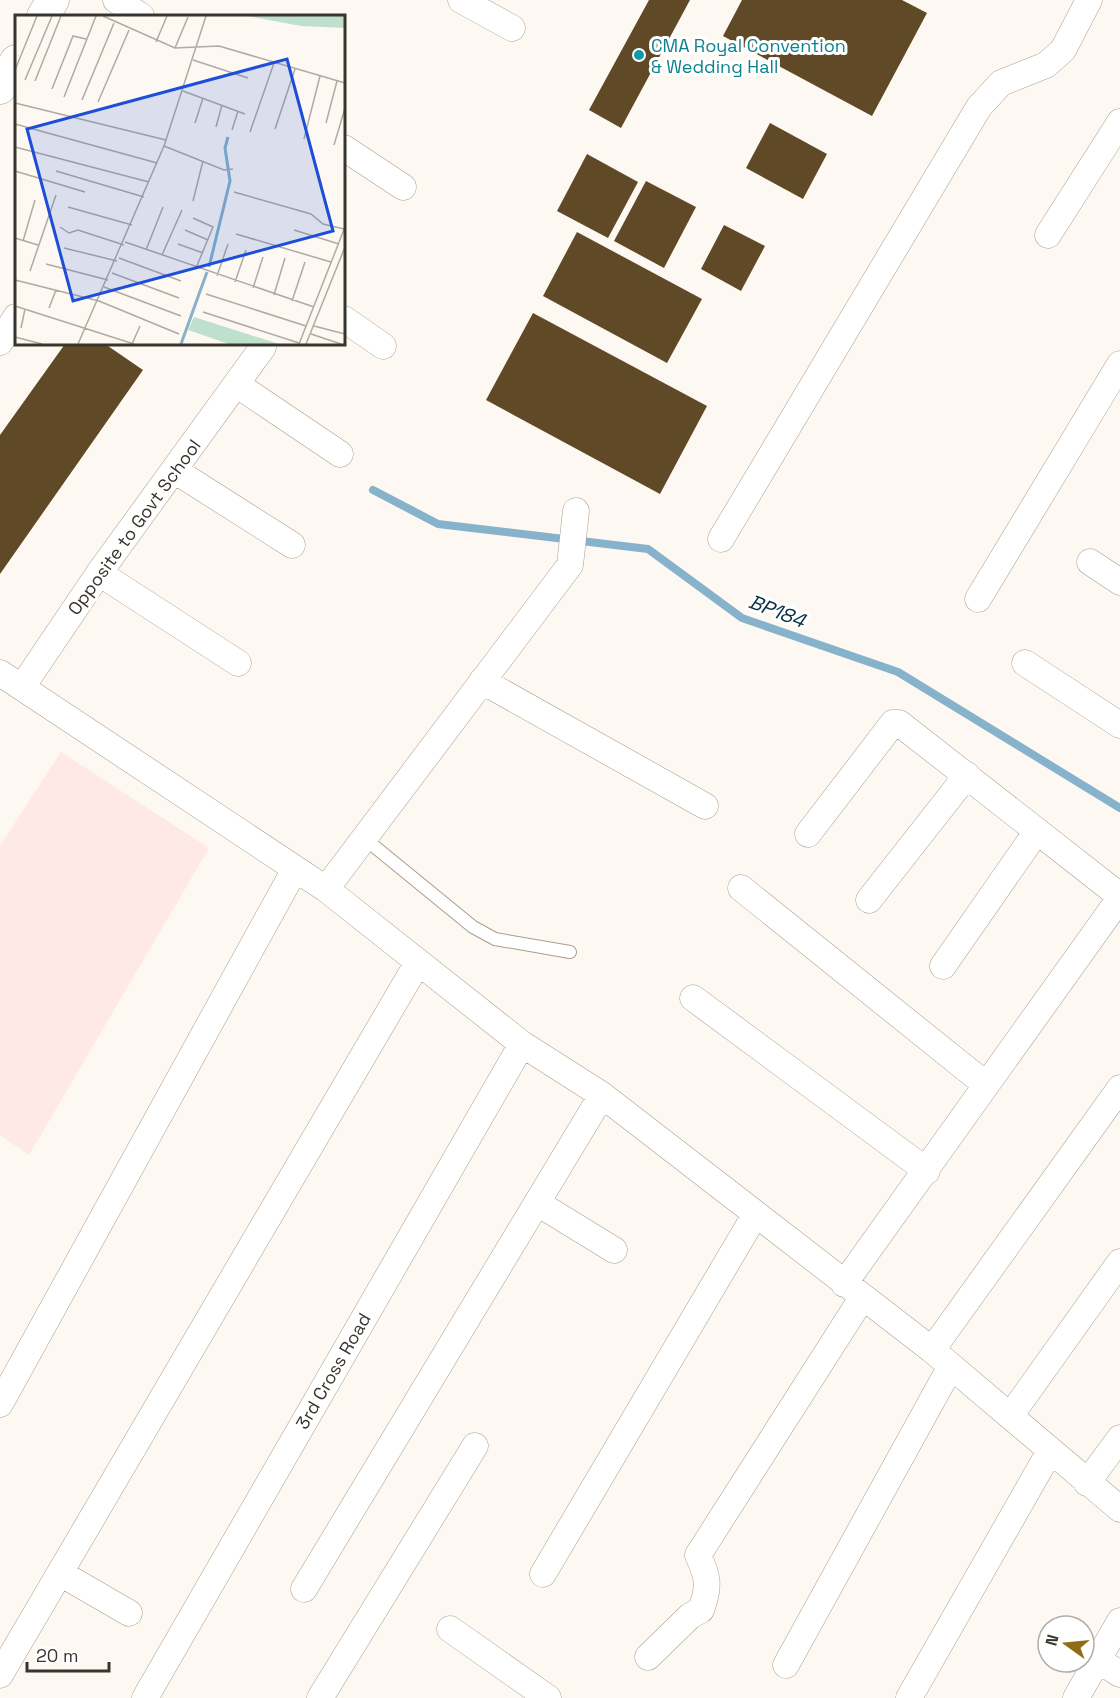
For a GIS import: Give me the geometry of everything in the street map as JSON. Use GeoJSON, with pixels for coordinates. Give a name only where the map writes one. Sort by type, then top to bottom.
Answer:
{"type":"FeatureCollection","features":[{"type":"Feature","properties":{"kind":"street"},"geometry":{"type":"LineString","coordinates":[[44,15],[53,0]]}},
{"type":"Feature","properties":{"kind":"street"},"geometry":{"type":"LineString","coordinates":[[116,0],[139,15]]}},
{"type":"Feature","properties":{"kind":"street"},"geometry":{"type":"LineString","coordinates":[[461,0],[512,28]]}},
{"type":"Feature","properties":{"kind":"street"},"geometry":{"type":"LineString","coordinates":[[722,539],[979,107],[1001,83],[1046,65],[1063,50],[1089,0]]}},
{"type":"Feature","properties":{"kind":"street"},"geometry":{"type":"LineString","coordinates":[[1048,235],[1120,122]]}},
{"type":"Feature","properties":{"kind":"street"},"geometry":{"type":"LineString","coordinates":[[345,149],[403,187]]}},
{"type":"Feature","properties":{"kind":"street"},"geometry":{"type":"LineString","coordinates":[[0,342],[15,319]]}},
{"type":"Feature","properties":{"kind":"street"},"geometry":{"type":"LineString","coordinates":[[345,320],[383,346]]}},
{"type":"Feature","properties":{"kind":"street","name":"Opposite to Govt School"},"geometry":{"type":"LineString","coordinates":[[22,687],[99,573],[263,347]]}},
{"type":"Feature","properties":{"kind":"street"},"geometry":{"type":"LineString","coordinates":[[978,599],[1120,364]]}},
{"type":"Feature","properties":{"kind":"street"},"geometry":{"type":"LineString","coordinates":[[236,384],[340,454]]}},
{"type":"Feature","properties":{"kind":"street"},"geometry":{"type":"LineString","coordinates":[[174,470],[292,546]]}},
{"type":"Feature","properties":{"kind":"street"},"geometry":{"type":"LineString","coordinates":[[326,889],[570,565],[576,510]]}},
{"type":"Feature","properties":{"kind":"street"},"geometry":{"type":"LineString","coordinates":[[1090,562],[1120,582]]}},
{"type":"Feature","properties":{"kind":"street"},"geometry":{"type":"LineString","coordinates":[[99,573],[238,663]]}},
{"type":"Feature","properties":{"kind":"street"},"geometry":{"type":"LineString","coordinates":[[1025,663],[1120,725]]}},
{"type":"Feature","properties":{"kind":"street"},"geometry":{"type":"LineString","coordinates":[[0,673],[326,889],[417,964],[522,1044],[602,1095],[932,1350],[1120,1509]]}},
{"type":"Feature","properties":{"kind":"street"},"geometry":{"type":"LineString","coordinates":[[482,681],[705,806]]}},
{"type":"Feature","properties":{"kind":"street"},"geometry":{"type":"LineString","coordinates":[[648,1657],[690,1616],[701,1610],[708,1590],[705,1570],[698,1555],[853,1291],[927,1171],[985,1084],[1120,897],[967,775],[895,722],[808,834]]}},
{"type":"Feature","properties":{"kind":"street"},"geometry":{"type":"LineString","coordinates":[[869,900],[967,775]]}},
{"type":"Feature","properties":{"kind":"street"},"geometry":{"type":"LineString","coordinates":[[943,966],[1037,831]]}},
{"type":"Feature","properties":{"kind":"street"},"geometry":{"type":"LineString","coordinates":[[0,1404],[295,869]]}},
{"type":"Feature","properties":{"kind":"street"},"geometry":{"type":"LineString","coordinates":[[741,888],[985,1084]]}},
{"type":"Feature","properties":{"kind":"street"},"geometry":{"type":"LineString","coordinates":[[0,1675],[417,964]]}},
{"type":"Feature","properties":{"kind":"street"},"geometry":{"type":"LineString","coordinates":[[693,998],[927,1171]]}},
{"type":"Feature","properties":{"kind":"street","name":"3rd Cross Road"},"geometry":{"type":"LineString","coordinates":[[145,1698],[522,1044]]}},
{"type":"Feature","properties":{"kind":"street"},"geometry":{"type":"LineString","coordinates":[[932,1350],[1120,1088]]}},
{"type":"Feature","properties":{"kind":"street"},"geometry":{"type":"LineString","coordinates":[[304,1589],[602,1095]]}},
{"type":"Feature","properties":{"kind":"street"},"geometry":{"type":"LineString","coordinates":[[538,1204],[614,1250]]}},
{"type":"Feature","properties":{"kind":"street"},"geometry":{"type":"LineString","coordinates":[[543,1574],[755,1215]]}},
{"type":"Feature","properties":{"kind":"street"},"geometry":{"type":"LineString","coordinates":[[1011,1415],[1120,1262]]}},
{"type":"Feature","properties":{"kind":"street"},"geometry":{"type":"LineString","coordinates":[[786,1665],[951,1366]]}},
{"type":"Feature","properties":{"kind":"street"},"geometry":{"type":"LineString","coordinates":[[1087,1483],[1120,1438]]}},
{"type":"Feature","properties":{"kind":"street"},"geometry":{"type":"LineString","coordinates":[[320,1698],[475,1446]]}},
{"type":"Feature","properties":{"kind":"street"},"geometry":{"type":"LineString","coordinates":[[909,1698],[1050,1451]]}},
{"type":"Feature","properties":{"kind":"street"},"geometry":{"type":"LineString","coordinates":[[60,1573],[129,1613]]}},
{"type":"Feature","properties":{"kind":"street"},"geometry":{"type":"LineString","coordinates":[[1076,1698],[1120,1621]]}},
{"type":"Feature","properties":{"kind":"street"},"geometry":{"type":"LineString","coordinates":[[450,1629],[548,1698]]}},
{"type":"Feature","properties":{"kind":"street"},"geometry":{"type":"LineString","coordinates":[[1098,1660],[1120,1674]]}},
{"type":"Feature","properties":{"kind":"lane"},"geometry":{"type":"LineString","coordinates":[[364,838],[473,927],[495,939],[570,952]]}},
{"type":"Feature","properties":{"kind":"shaded area"},"geometry":{"type":"Polygon","coordinates":[[[61,752],[209,848],[29,1155],[0,1135],[0,846],[61,752]]]}},
{"type":"Feature","properties":{"kind":"building","name":"CMA Royal Convention & Wedding Hall"},"geometry":{"type":"Polygon","coordinates":[[[649,0],[690,0],[621,128],[589,110],[649,0]]]}},
{"type":"Feature","properties":{"kind":"building"},"geometry":{"type":"Polygon","coordinates":[[[742,0],[902,0],[927,13],[872,116],[723,36],[742,0]]]}},
{"type":"Feature","properties":{"kind":"building"},"geometry":{"type":"Polygon","coordinates":[[[770,123],[827,154],[803,199],[746,168],[770,123]]]}},
{"type":"Feature","properties":{"kind":"building"},"geometry":{"type":"Polygon","coordinates":[[[587,154],[638,182],[608,238],[557,211],[587,154]]]}},
{"type":"Feature","properties":{"kind":"building"},"geometry":{"type":"Polygon","coordinates":[[[646,181],[696,207],[664,268],[614,241],[646,181]]]}},
{"type":"Feature","properties":{"kind":"building"},"geometry":{"type":"Polygon","coordinates":[[[724,225],[765,246],[741,291],[701,269],[724,225]]]}},
{"type":"Feature","properties":{"kind":"building"},"geometry":{"type":"Polygon","coordinates":[[[577,232],[702,299],[667,363],[543,296],[577,232]]]}},
{"type":"Feature","properties":{"kind":"building"},"geometry":{"type":"Polygon","coordinates":[[[533,313],[707,406],[660,494],[486,400],[533,313]]]}},
{"type":"Feature","properties":{"kind":"building"},"geometry":{"type":"Polygon","coordinates":[[[64,345],[106,345],[143,370],[0,574],[0,435],[64,345]]]}},
{"type":"Feature","properties":{"kind":"waterway","name":"BP184"},"geometry":{"type":"LineString","coordinates":[[373,490],[438,524],[648,549],[742,618],[898,672],[1120,808]]}},
{"type":"Feature","properties":{"kind":"place","name":"CMA Royal Convention & Wedding Hall"},"geometry":{"type":"Point","coordinates":[639,55]}}]}
